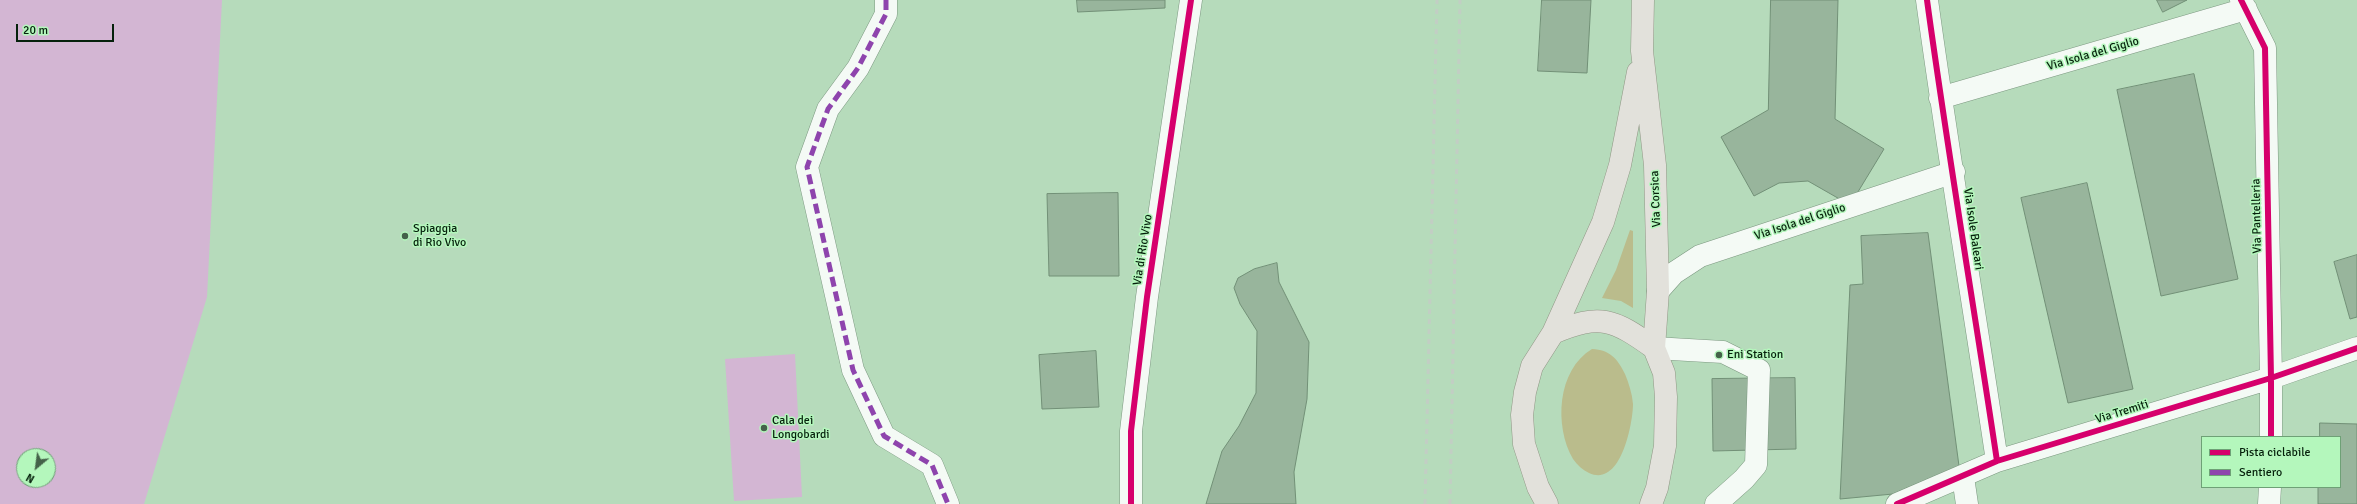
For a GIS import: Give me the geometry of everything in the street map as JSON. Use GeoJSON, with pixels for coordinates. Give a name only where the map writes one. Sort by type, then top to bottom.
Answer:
{"type":"FeatureCollection","features":[{"type":"Feature","properties":{"kind":"main road","name":"Via Corsica"},"geometry":{"type":"LineString","coordinates":[[1643,0],[1642,51],[1655,165],[1658,291],[1654,348],[1664,373],[1666,397],[1665,446],[1657,488],[1651,504]]}},
{"type":"Feature","properties":{"kind":"main road","name":"Via Corsica"},"geometry":{"type":"LineString","coordinates":[[1541,498],[1524,444],[1522,415],[1525,392],[1532,366],[1554,333],[1603,222],[1620,165],[1642,51]]}},
{"type":"Feature","properties":{"kind":"main road"},"geometry":{"type":"LineString","coordinates":[[1554,333],[1579,322],[1602,320],[1631,332],[1654,348]]}},
{"type":"Feature","properties":{"kind":"street"},"geometry":{"type":"LineString","coordinates":[[886,0],[886,14],[858,68],[828,109],[807,167],[853,370],[884,436],[932,465],[948,504]]}},
{"type":"Feature","properties":{"kind":"street","name":"Via di Rio Vivo"},"geometry":{"type":"LineString","coordinates":[[1131,504],[1131,431],[1145,313],[1191,0]]}},
{"type":"Feature","properties":{"kind":"street","name":"Via Isole Baleari"},"geometry":{"type":"LineString","coordinates":[[1927,0],[1940,98],[1954,172],[1997,461]]}},
{"type":"Feature","properties":{"kind":"street","name":"Via Isola del Giglio"},"geometry":{"type":"LineString","coordinates":[[1940,98],[2244,5]]}},
{"type":"Feature","properties":{"kind":"street","name":"Via Pantelleria"},"geometry":{"type":"LineString","coordinates":[[2244,5],[2265,48],[2272,378],[2270,436]]}},
{"type":"Feature","properties":{"kind":"street","name":"Via Isola del Giglio"},"geometry":{"type":"LineString","coordinates":[[1658,291],[1674,273],[1700,256],[1954,172]]}},
{"type":"Feature","properties":{"kind":"street"},"geometry":{"type":"LineString","coordinates":[[1654,348],[1723,352],[1759,370],[1756,465],[1744,479],[1716,504]]}},
{"type":"Feature","properties":{"kind":"street","name":"Via Tremiti"},"geometry":{"type":"LineString","coordinates":[[1897,504],[1963,477],[1997,461],[2272,378],[2357,348]]}},
{"type":"Feature","properties":{"kind":"street"},"geometry":{"type":"LineString","coordinates":[[1963,477],[1967,504]]}},
{"type":"Feature","properties":{"kind":"street"},"geometry":{"type":"LineString","coordinates":[[2269,504],[2270,488]]}},
{"type":"Feature","properties":{"kind":"green space"},"geometry":{"type":"Polygon","coordinates":[[[1630,230],[1633,231],[1633,308],[1621,301],[1602,298],[1616,270],[1630,230]]]}},
{"type":"Feature","properties":{"kind":"green space"},"geometry":{"type":"Polygon","coordinates":[[[1592,349],[1608,353],[1619,363],[1628,381],[1633,404],[1631,425],[1623,451],[1617,463],[1609,471],[1600,475],[1587,472],[1582,469],[1573,459],[1567,446],[1561,415],[1562,400],[1566,384],[1572,370],[1580,358],[1592,349]]]}},
{"type":"Feature","properties":{"kind":"shaded area"},"geometry":{"type":"Polygon","coordinates":[[[0,0],[222,0],[207,297],[144,504],[0,504],[0,0]]]}},
{"type":"Feature","properties":{"kind":"shaded area","name":"Cala dei Longobardi"},"geometry":{"type":"Polygon","coordinates":[[[795,354],[802,497],[734,501],[725,359],[795,354]]]}},
{"type":"Feature","properties":{"kind":"building"},"geometry":{"type":"Polygon","coordinates":[[[1077,0],[1165,0],[1165,8],[1078,12],[1077,0]]]}},
{"type":"Feature","properties":{"kind":"building"},"geometry":{"type":"Polygon","coordinates":[[[1542,0],[1591,0],[1587,73],[1538,71],[1542,0]]]}},
{"type":"Feature","properties":{"kind":"building"},"geometry":{"type":"Polygon","coordinates":[[[1771,0],[1838,0],[1835,119],[1884,149],[1850,205],[1808,181],[1779,183],[1754,196],[1721,137],[1768,110],[1771,0]]]}},
{"type":"Feature","properties":{"kind":"building"},"geometry":{"type":"Polygon","coordinates":[[[2157,0],[2187,0],[2163,12],[2157,0]]]}},
{"type":"Feature","properties":{"kind":"building"},"geometry":{"type":"Polygon","coordinates":[[[2194,74],[2238,279],[2161,296],[2117,90],[2194,74]]]}},
{"type":"Feature","properties":{"kind":"building"},"geometry":{"type":"Polygon","coordinates":[[[2087,183],[2133,389],[2068,403],[2021,198],[2087,183]]]}},
{"type":"Feature","properties":{"kind":"building"},"geometry":{"type":"Polygon","coordinates":[[[1118,193],[1119,276],[1049,276],[1047,194],[1118,193]]]}},
{"type":"Feature","properties":{"kind":"building"},"geometry":{"type":"Polygon","coordinates":[[[1928,233],[1959,466],[1893,494],[1840,499],[1850,285],[1863,284],[1861,236],[1928,233]]]}},
{"type":"Feature","properties":{"kind":"building"},"geometry":{"type":"Polygon","coordinates":[[[2357,255],[2357,317],[2350,319],[2334,262],[2357,255]]]}},
{"type":"Feature","properties":{"kind":"building"},"geometry":{"type":"Polygon","coordinates":[[[1277,263],[1279,282],[1309,342],[1307,399],[1294,472],[1296,504],[1206,504],[1222,451],[1239,426],[1256,393],[1257,331],[1240,304],[1234,288],[1238,278],[1254,269],[1277,263]]]}},
{"type":"Feature","properties":{"kind":"building"},"geometry":{"type":"Polygon","coordinates":[[[1096,351],[1099,407],[1042,409],[1039,355],[1096,351]]]}},
{"type":"Feature","properties":{"kind":"building"},"geometry":{"type":"Polygon","coordinates":[[[1795,378],[1796,449],[1713,451],[1712,379],[1795,378]]]}},
{"type":"Feature","properties":{"kind":"building"},"geometry":{"type":"Polygon","coordinates":[[[2320,423],[2357,424],[2357,504],[2318,504],[2318,488],[2341,488],[2341,436],[2320,436],[2320,423]]]}},
{"type":"Feature","properties":{"kind":"railway"},"geometry":{"type":"LineString","coordinates":[[1425,504],[1437,0]]}},
{"type":"Feature","properties":{"kind":"railway"},"geometry":{"type":"LineString","coordinates":[[1450,504],[1460,0]]}},
{"type":"Feature","properties":{"kind":"marked path"},"geometry":{"type":"LineString","coordinates":[[886,0],[886,14],[858,68],[828,109],[807,167],[853,370],[884,436],[932,465],[948,504]]}},
{"type":"Feature","properties":{"kind":"cycle path"},"geometry":{"type":"LineString","coordinates":[[1131,504],[1131,431],[1147,297],[1191,0]]}},
{"type":"Feature","properties":{"kind":"cycle path"},"geometry":{"type":"LineString","coordinates":[[1927,0],[1997,461]]}},
{"type":"Feature","properties":{"kind":"cycle path"},"geometry":{"type":"LineString","coordinates":[[2241,0],[2265,48],[2271,436]]}},
{"type":"Feature","properties":{"kind":"cycle path"},"geometry":{"type":"LineString","coordinates":[[1897,504],[1997,461],[2271,378],[2357,348]]}},
{"type":"Feature","properties":{"kind":"place","name":"Spiaggia di Rio Vivo"},"geometry":{"type":"Point","coordinates":[405,236]}},
{"type":"Feature","properties":{"kind":"place","name":"Eni Station"},"geometry":{"type":"Point","coordinates":[1719,355]}},
{"type":"Feature","properties":{"kind":"place","name":"Cala dei Longobardi"},"geometry":{"type":"Point","coordinates":[764,428]}}]}
